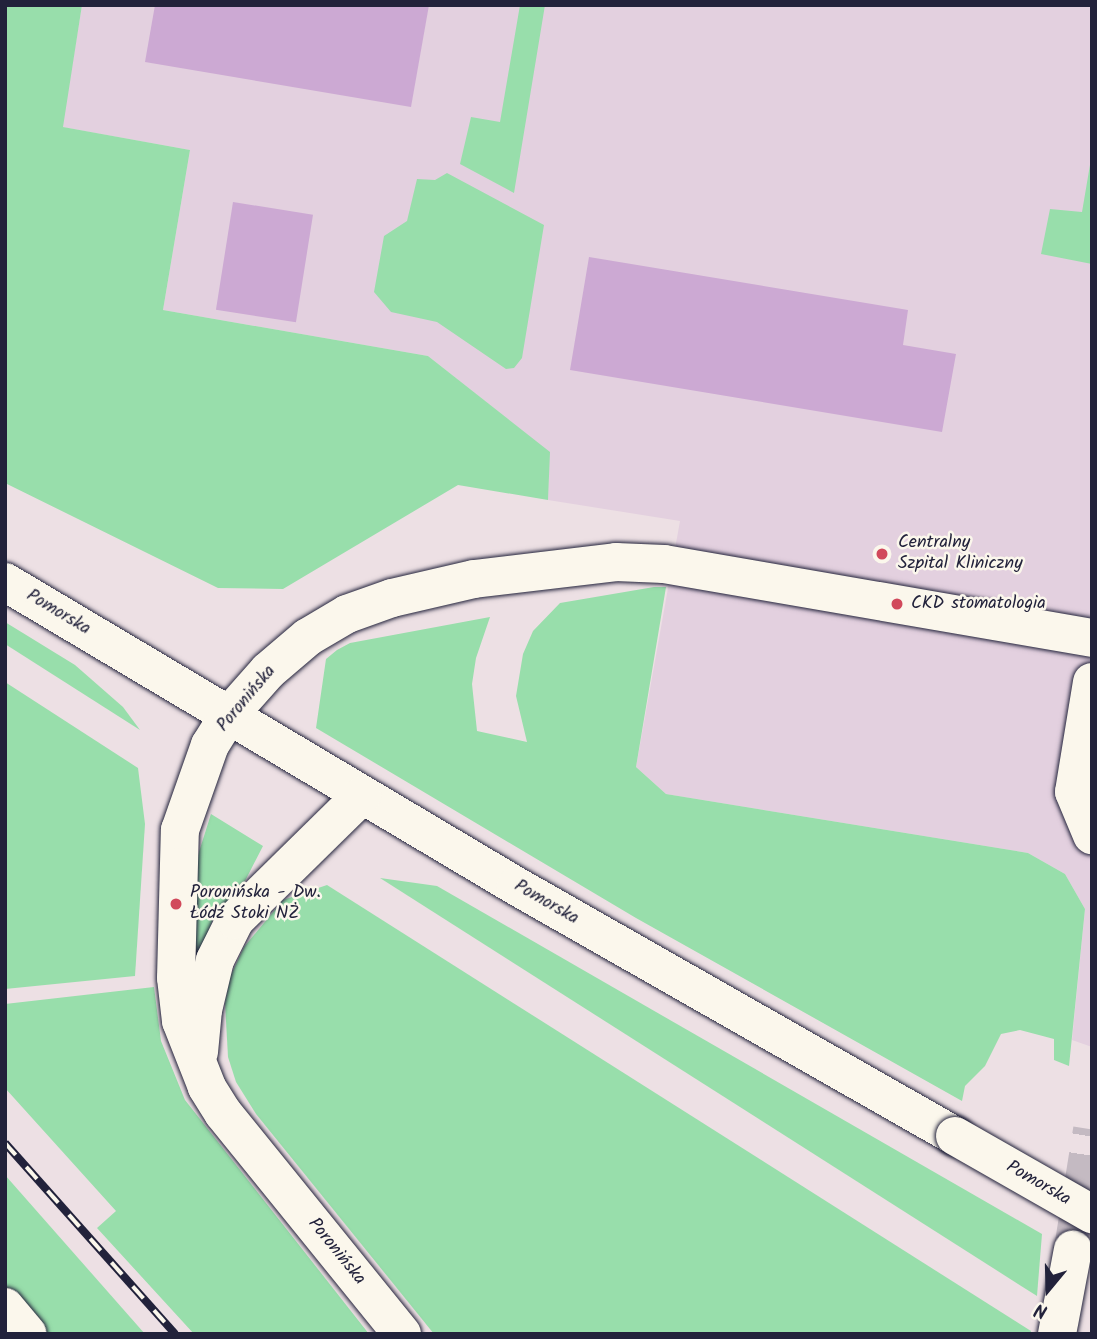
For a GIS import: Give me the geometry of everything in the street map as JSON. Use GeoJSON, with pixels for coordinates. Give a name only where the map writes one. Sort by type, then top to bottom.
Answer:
{"type":"FeatureCollection","features":[{"type":"Feature","properties":{"kind":"street","name":"Poronińska"},"geometry":{"type":"LineString","coordinates":[[402,1334],[223,1113],[198,1067],[181,1021],[176,978],[180,830],[194,780],[229,715],[298,645],[347,614],[474,579],[592,564],[664,564],[1092,638]]}},
{"type":"Feature","properties":{"kind":"street","name":"Pomorska"},"geometry":{"type":"LineString","coordinates":[[5,582],[362,795],[1092,1214]]}},
{"type":"Feature","properties":{"kind":"street"},"geometry":{"type":"LineString","coordinates":[[1092,682],[1074,792],[1092,835]]}},
{"type":"Feature","properties":{"kind":"street"},"geometry":{"type":"LineString","coordinates":[[198,1067],[203,1010],[212,972],[235,920],[362,795]]}},
{"type":"Feature","properties":{"kind":"street"},"geometry":{"type":"LineString","coordinates":[[1057,1334],[1073,1249]]}},
{"type":"Feature","properties":{"kind":"street"},"geometry":{"type":"LineString","coordinates":[[5,1307],[28,1334]]}},
{"type":"Feature","properties":{"kind":"shaded area","name":"Centralny Szpital Kliniczny"},"geometry":{"type":"Polygon","coordinates":[[[82,5],[1092,5],[1092,1047],[1072,1040],[1085,909],[1065,874],[1028,853],[666,794],[636,767],[680,521],[548,500],[549,452],[428,356],[163,310],[190,150],[62,127],[82,5]]]}},
{"type":"Feature","properties":{"kind":"green space"},"geometry":{"type":"Polygon","coordinates":[[[5,5],[82,5],[63,127],[190,150],[163,310],[428,356],[550,452],[548,500],[458,485],[283,589],[218,588],[5,483],[5,5]]]}},
{"type":"Feature","properties":{"kind":"green space"},"geometry":{"type":"Polygon","coordinates":[[[520,5],[545,5],[514,193],[460,164],[471,117],[500,122],[520,5]]]}},
{"type":"Feature","properties":{"kind":"green space"},"geometry":{"type":"Polygon","coordinates":[[[1092,153],[1092,264],[1041,254],[1050,209],[1082,212],[1092,153]]]}},
{"type":"Feature","properties":{"kind":"green space"},"geometry":{"type":"Polygon","coordinates":[[[447,173],[544,225],[522,358],[514,368],[506,369],[437,322],[391,312],[374,292],[384,236],[407,221],[417,179],[435,180],[447,173]]]}},
{"type":"Feature","properties":{"kind":"green space"},"geometry":{"type":"Polygon","coordinates":[[[666,587],[636,767],[666,794],[1028,853],[1065,874],[1085,909],[1069,1066],[1054,1060],[1054,1039],[1020,1030],[1001,1034],[985,1066],[965,1086],[962,1101],[636,918],[316,728],[326,659],[337,650],[350,643],[490,617],[476,658],[472,684],[477,731],[527,742],[516,696],[523,654],[533,631],[560,603],[666,587]]]}},
{"type":"Feature","properties":{"kind":"green space"},"geometry":{"type":"Polygon","coordinates":[[[5,622],[75,665],[123,707],[140,730],[5,644],[5,622]]]}},
{"type":"Feature","properties":{"kind":"green space"},"geometry":{"type":"Polygon","coordinates":[[[5,682],[138,768],[145,824],[135,976],[5,989],[5,682]]]}},
{"type":"Feature","properties":{"kind":"green space"},"geometry":{"type":"Polygon","coordinates":[[[211,814],[263,846],[245,881],[213,919],[194,969],[198,855],[211,814]]]}},
{"type":"Feature","properties":{"kind":"green space"},"geometry":{"type":"Polygon","coordinates":[[[380,878],[437,886],[1042,1234],[1037,1296],[380,878]]]}},
{"type":"Feature","properties":{"kind":"green space"},"geometry":{"type":"Polygon","coordinates":[[[327,885],[1031,1331],[1030,1334],[434,1334],[256,1114],[236,1082],[228,1057],[225,1003],[230,977],[244,947],[283,900],[327,885]]]}},
{"type":"Feature","properties":{"kind":"green space"},"geometry":{"type":"Polygon","coordinates":[[[154,987],[161,1041],[185,1100],[369,1334],[194,1334],[97,1228],[116,1211],[5,1088],[5,1004],[154,987]]]}},
{"type":"Feature","properties":{"kind":"green space"},"geometry":{"type":"Polygon","coordinates":[[[5,1175],[145,1334],[46,1334],[5,1286],[5,1175]]]}},
{"type":"Feature","properties":{"kind":"building"},"geometry":{"type":"Polygon","coordinates":[[[155,5],[429,5],[411,107],[145,62],[155,5]]]}},
{"type":"Feature","properties":{"kind":"building"},"geometry":{"type":"Polygon","coordinates":[[[233,202],[313,215],[296,322],[216,310],[233,202]]]}},
{"type":"Feature","properties":{"kind":"building"},"geometry":{"type":"Polygon","coordinates":[[[589,257],[908,310],[903,345],[956,354],[942,432],[570,370],[589,257]]]}},
{"type":"Feature","properties":{"kind":"tunnel"},"geometry":{"type":"LineString","coordinates":[[1073,1249],[1092,1130]]}},
{"type":"Feature","properties":{"kind":"railway"},"geometry":{"type":"LineString","coordinates":[[5,1143],[175,1334]]}},
{"type":"Feature","properties":{"kind":"place","name":"Centralny Szpital Kliniczny"},"geometry":{"type":"Point","coordinates":[882,554]}},
{"type":"Feature","properties":{"kind":"place","name":"CKD stomatologia"},"geometry":{"type":"Point","coordinates":[897,604]}},
{"type":"Feature","properties":{"kind":"place","name":"Poronińska - Dw. Łódź Stoki NŻ"},"geometry":{"type":"Point","coordinates":[176,904]}}]}
